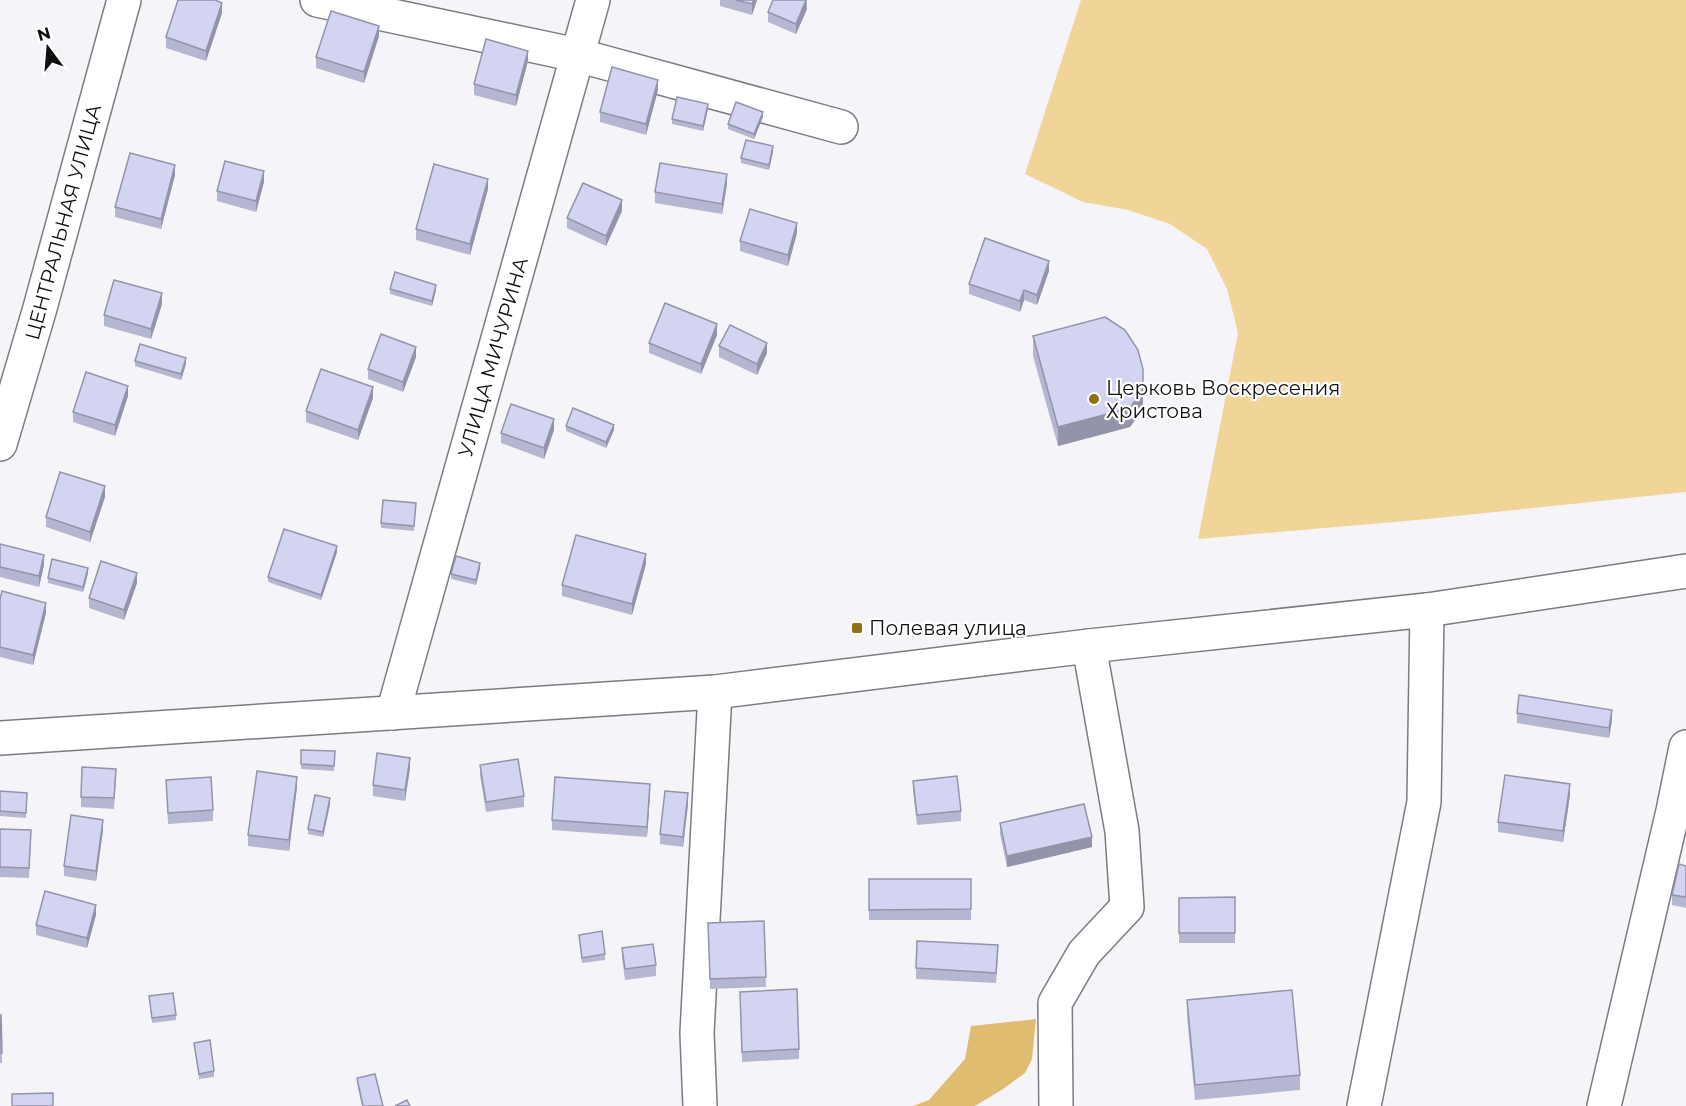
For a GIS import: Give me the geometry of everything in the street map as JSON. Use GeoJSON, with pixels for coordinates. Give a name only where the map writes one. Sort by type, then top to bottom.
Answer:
{"type":"FeatureCollection","features":[{"type":"Feature","properties":{"kind":"street","name":"ЦЕНТРАЛЬНАЯ УЛИЦА"},"geometry":{"type":"LineString","coordinates":[[0,444],[40,308],[124,0]]}},
{"type":"Feature","properties":{"kind":"street"},"geometry":{"type":"LineString","coordinates":[[317,0],[578,55],[842,127]]}},
{"type":"Feature","properties":{"kind":"street","name":"УЛИЦА МИЧУРИНА"},"geometry":{"type":"LineString","coordinates":[[393,713],[593,0]]}},
{"type":"Feature","properties":{"kind":"street"},"geometry":{"type":"LineString","coordinates":[[0,738],[715,692],[1089,646],[1427,610],[1686,571]]}},
{"type":"Feature","properties":{"kind":"street"},"geometry":{"type":"LineString","coordinates":[[1364,1106],[1425,802],[1427,610]]}},
{"type":"Feature","properties":{"kind":"street"},"geometry":{"type":"LineString","coordinates":[[1056,1106],[1055,1003],[1084,953],[1127,906],[1122,831],[1089,646]]}},
{"type":"Feature","properties":{"kind":"street"},"geometry":{"type":"LineString","coordinates":[[700,1106],[697,1033],[715,692]]}},
{"type":"Feature","properties":{"kind":"street"},"geometry":{"type":"LineString","coordinates":[[1605,1106],[1674,811],[1686,747]]}},
{"type":"Feature","properties":{"kind":"shaded area"},"geometry":{"type":"Polygon","coordinates":[[[1081,0],[1686,0],[1686,492],[1428,519],[1198,539],[1238,333],[1227,289],[1207,249],[1170,224],[1128,210],[1083,202],[1025,174],[1081,0]]]}},
{"type":"Feature","properties":{"kind":"shaded area"},"geometry":{"type":"Polygon","coordinates":[[[1036,1019],[1032,1059],[1025,1073],[1003,1089],[975,1106],[913,1106],[929,1100],[965,1059],[971,1026],[1036,1019]]]}},
{"type":"Feature","properties":{"kind":"building"},"geometry":{"type":"Polygon","coordinates":[[[178,0],[215,0],[222,3],[206,51],[166,37],[178,0]]]}},
{"type":"Feature","properties":{"kind":"building"},"geometry":{"type":"Polygon","coordinates":[[[736,0],[754,0],[752,4],[736,0]]]}},
{"type":"Feature","properties":{"kind":"building"},"geometry":{"type":"Polygon","coordinates":[[[773,0],[806,0],[796,24],[768,12],[773,0]]]}},
{"type":"Feature","properties":{"kind":"building"},"geometry":{"type":"Polygon","coordinates":[[[331,11],[379,26],[364,72],[316,57],[331,11]]]}},
{"type":"Feature","properties":{"kind":"building"},"geometry":{"type":"Polygon","coordinates":[[[486,39],[528,51],[516,95],[474,84],[486,39]]]}},
{"type":"Feature","properties":{"kind":"building"},"geometry":{"type":"Polygon","coordinates":[[[612,67],[658,80],[646,124],[600,112],[612,67]]]}},
{"type":"Feature","properties":{"kind":"building"},"geometry":{"type":"Polygon","coordinates":[[[677,97],[708,104],[703,126],[672,119],[677,97]]]}},
{"type":"Feature","properties":{"kind":"building"},"geometry":{"type":"Polygon","coordinates":[[[736,102],[763,112],[754,134],[728,124],[736,102]]]}},
{"type":"Feature","properties":{"kind":"building"},"geometry":{"type":"Polygon","coordinates":[[[746,140],[773,146],[769,165],[741,158],[746,140]]]}},
{"type":"Feature","properties":{"kind":"building"},"geometry":{"type":"Polygon","coordinates":[[[130,153],[175,165],[161,219],[115,207],[130,153]]]}},
{"type":"Feature","properties":{"kind":"building"},"geometry":{"type":"Polygon","coordinates":[[[225,161],[264,171],[256,201],[217,191],[225,161]]]}},
{"type":"Feature","properties":{"kind":"building"},"geometry":{"type":"Polygon","coordinates":[[[660,163],[727,174],[722,204],[655,192],[660,163]]]}},
{"type":"Feature","properties":{"kind":"building"},"geometry":{"type":"Polygon","coordinates":[[[434,164],[488,179],[470,244],[416,229],[434,164]]]}},
{"type":"Feature","properties":{"kind":"building"},"geometry":{"type":"Polygon","coordinates":[[[583,183],[622,200],[606,236],[567,218],[583,183]]]}},
{"type":"Feature","properties":{"kind":"building"},"geometry":{"type":"Polygon","coordinates":[[[750,209],[797,223],[788,255],[740,241],[750,209]]]}},
{"type":"Feature","properties":{"kind":"building"},"geometry":{"type":"Polygon","coordinates":[[[985,238],[1049,261],[1037,295],[1024,290],[1020,301],[969,284],[985,238]]]}},
{"type":"Feature","properties":{"kind":"building"},"geometry":{"type":"Polygon","coordinates":[[[395,272],[436,285],[432,301],[390,289],[395,272]]]}},
{"type":"Feature","properties":{"kind":"building"},"geometry":{"type":"Polygon","coordinates":[[[114,280],[162,293],[151,329],[104,315],[114,280]]]}},
{"type":"Feature","properties":{"kind":"building"},"geometry":{"type":"Polygon","coordinates":[[[665,303],[717,324],[701,364],[649,343],[665,303]]]}},
{"type":"Feature","properties":{"kind":"building","name":"Церковь Воскресения Христова"},"geometry":{"type":"Polygon","coordinates":[[[1105,317],[1125,330],[1138,350],[1143,369],[1143,389],[1130,408],[1058,427],[1033,336],[1105,317]]]}},
{"type":"Feature","properties":{"kind":"building"},"geometry":{"type":"Polygon","coordinates":[[[730,325],[767,343],[757,364],[719,346],[730,325]]]}},
{"type":"Feature","properties":{"kind":"building"},"geometry":{"type":"Polygon","coordinates":[[[381,334],[416,347],[403,382],[368,369],[381,334]]]}},
{"type":"Feature","properties":{"kind":"building"},"geometry":{"type":"Polygon","coordinates":[[[140,344],[186,358],[181,374],[135,361],[140,344]]]}},
{"type":"Feature","properties":{"kind":"building"},"geometry":{"type":"Polygon","coordinates":[[[321,369],[373,387],[358,430],[306,411],[321,369]]]}},
{"type":"Feature","properties":{"kind":"building"},"geometry":{"type":"Polygon","coordinates":[[[86,372],[128,386],[115,425],[73,412],[86,372]]]}},
{"type":"Feature","properties":{"kind":"building"},"geometry":{"type":"Polygon","coordinates":[[[511,404],[554,419],[544,448],[501,433],[511,404]]]}},
{"type":"Feature","properties":{"kind":"building"},"geometry":{"type":"Polygon","coordinates":[[[573,408],[614,425],[606,442],[566,426],[573,408]]]}},
{"type":"Feature","properties":{"kind":"building"},"geometry":{"type":"Polygon","coordinates":[[[60,472],[105,486],[90,532],[46,517],[60,472]]]}},
{"type":"Feature","properties":{"kind":"building"},"geometry":{"type":"Polygon","coordinates":[[[383,500],[416,503],[414,526],[381,523],[383,500]]]}},
{"type":"Feature","properties":{"kind":"building"},"geometry":{"type":"Polygon","coordinates":[[[284,529],[337,546],[321,595],[268,577],[284,529]]]}},
{"type":"Feature","properties":{"kind":"building"},"geometry":{"type":"Polygon","coordinates":[[[576,535],[646,554],[632,604],[562,585],[576,535]]]}},
{"type":"Feature","properties":{"kind":"building"},"geometry":{"type":"Polygon","coordinates":[[[0,544],[44,555],[39,576],[0,567],[0,544]]]}},
{"type":"Feature","properties":{"kind":"building"},"geometry":{"type":"Polygon","coordinates":[[[456,556],[480,563],[476,580],[451,574],[456,556]]]}},
{"type":"Feature","properties":{"kind":"building"},"geometry":{"type":"Polygon","coordinates":[[[52,559],[88,568],[83,587],[48,578],[52,559]]]}},
{"type":"Feature","properties":{"kind":"building"},"geometry":{"type":"Polygon","coordinates":[[[101,561],[137,573],[124,610],[89,598],[101,561]]]}},
{"type":"Feature","properties":{"kind":"building"},"geometry":{"type":"Polygon","coordinates":[[[2,591],[46,603],[33,655],[0,647],[2,591]]]}},
{"type":"Feature","properties":{"kind":"building"},"geometry":{"type":"Polygon","coordinates":[[[1519,695],[1612,710],[1609,728],[1517,713],[1519,695]]]}},
{"type":"Feature","properties":{"kind":"building"},"geometry":{"type":"Polygon","coordinates":[[[301,750],[335,751],[334,766],[301,764],[301,750]]]}},
{"type":"Feature","properties":{"kind":"building"},"geometry":{"type":"Polygon","coordinates":[[[377,753],[410,758],[405,790],[373,785],[377,753]]]}},
{"type":"Feature","properties":{"kind":"building"},"geometry":{"type":"Polygon","coordinates":[[[518,759],[524,796],[486,802],[480,765],[518,759]]]}},
{"type":"Feature","properties":{"kind":"building"},"geometry":{"type":"Polygon","coordinates":[[[82,767],[116,769],[114,798],[81,797],[82,767]]]}},
{"type":"Feature","properties":{"kind":"building"},"geometry":{"type":"Polygon","coordinates":[[[257,771],[297,777],[289,840],[248,835],[257,771]]]}},
{"type":"Feature","properties":{"kind":"building"},"geometry":{"type":"Polygon","coordinates":[[[1505,775],[1570,784],[1563,831],[1498,822],[1505,775]]]}},
{"type":"Feature","properties":{"kind":"building"},"geometry":{"type":"Polygon","coordinates":[[[957,776],[961,811],[917,815],[913,781],[957,776]]]}},
{"type":"Feature","properties":{"kind":"building"},"geometry":{"type":"Polygon","coordinates":[[[211,777],[213,810],[168,813],[166,780],[211,777]]]}},
{"type":"Feature","properties":{"kind":"building"},"geometry":{"type":"Polygon","coordinates":[[[555,777],[650,784],[647,827],[552,820],[555,777]]]}},
{"type":"Feature","properties":{"kind":"building"},"geometry":{"type":"Polygon","coordinates":[[[0,791],[27,793],[26,813],[0,811],[0,791]]]}},
{"type":"Feature","properties":{"kind":"building"},"geometry":{"type":"Polygon","coordinates":[[[665,791],[688,793],[683,837],[660,834],[665,791]]]}},
{"type":"Feature","properties":{"kind":"building"},"geometry":{"type":"Polygon","coordinates":[[[315,795],[330,798],[323,832],[308,829],[315,795]]]}},
{"type":"Feature","properties":{"kind":"building"},"geometry":{"type":"Polygon","coordinates":[[[1084,804],[1092,837],[1007,856],[1000,823],[1084,804]]]}},
{"type":"Feature","properties":{"kind":"building"},"geometry":{"type":"Polygon","coordinates":[[[71,815],[103,820],[96,871],[64,866],[71,815]]]}},
{"type":"Feature","properties":{"kind":"building"},"geometry":{"type":"Polygon","coordinates":[[[0,829],[31,830],[29,868],[0,867],[0,829]]]}},
{"type":"Feature","properties":{"kind":"building"},"geometry":{"type":"Polygon","coordinates":[[[1679,864],[1686,866],[1686,897],[1672,895],[1679,864]]]}},
{"type":"Feature","properties":{"kind":"building"},"geometry":{"type":"Polygon","coordinates":[[[869,879],[971,879],[971,909],[869,910],[869,879]]]}},
{"type":"Feature","properties":{"kind":"building"},"geometry":{"type":"Polygon","coordinates":[[[45,891],[96,905],[87,938],[36,925],[45,891]]]}},
{"type":"Feature","properties":{"kind":"building"},"geometry":{"type":"Polygon","coordinates":[[[1235,897],[1235,933],[1179,933],[1179,898],[1235,897]]]}},
{"type":"Feature","properties":{"kind":"building"},"geometry":{"type":"Polygon","coordinates":[[[764,921],[766,977],[710,979],[708,923],[764,921]]]}},
{"type":"Feature","properties":{"kind":"building"},"geometry":{"type":"Polygon","coordinates":[[[602,931],[605,954],[582,958],[579,935],[602,931]]]}},
{"type":"Feature","properties":{"kind":"building"},"geometry":{"type":"Polygon","coordinates":[[[917,941],[998,945],[996,973],[916,968],[917,941]]]}},
{"type":"Feature","properties":{"kind":"building"},"geometry":{"type":"Polygon","coordinates":[[[653,944],[656,965],[625,969],[622,948],[653,944]]]}},
{"type":"Feature","properties":{"kind":"building"},"geometry":{"type":"Polygon","coordinates":[[[797,989],[799,1049],[742,1052],[740,992],[797,989]]]}},
{"type":"Feature","properties":{"kind":"building"},"geometry":{"type":"Polygon","coordinates":[[[1292,990],[1300,1075],[1195,1085],[1187,1000],[1292,990]]]}},
{"type":"Feature","properties":{"kind":"building"},"geometry":{"type":"Polygon","coordinates":[[[173,993],[176,1015],[152,1018],[149,996],[173,993]]]}},
{"type":"Feature","properties":{"kind":"building"},"geometry":{"type":"Polygon","coordinates":[[[1,1015],[2,1053],[0,1053],[1,1015]]]}},
{"type":"Feature","properties":{"kind":"building"},"geometry":{"type":"Polygon","coordinates":[[[210,1040],[214,1071],[199,1074],[194,1043],[210,1040]]]}},
{"type":"Feature","properties":{"kind":"building"},"geometry":{"type":"Polygon","coordinates":[[[375,1074],[383,1106],[363,1106],[357,1078],[375,1074]]]}},
{"type":"Feature","properties":{"kind":"building"},"geometry":{"type":"Polygon","coordinates":[[[53,1093],[53,1106],[12,1106],[12,1094],[53,1093]]]}},
{"type":"Feature","properties":{"kind":"building"},"geometry":{"type":"Polygon","coordinates":[[[407,1100],[410,1106],[395,1106],[407,1100]]]}},
{"type":"Feature","properties":{"kind":"place","name":"Церковь Воскресения Христова"},"geometry":{"type":"Point","coordinates":[1094,399]}},
{"type":"Feature","properties":{"kind":"place","name":"Полевая улица"},"geometry":{"type":"Point","coordinates":[857,628]}}]}
